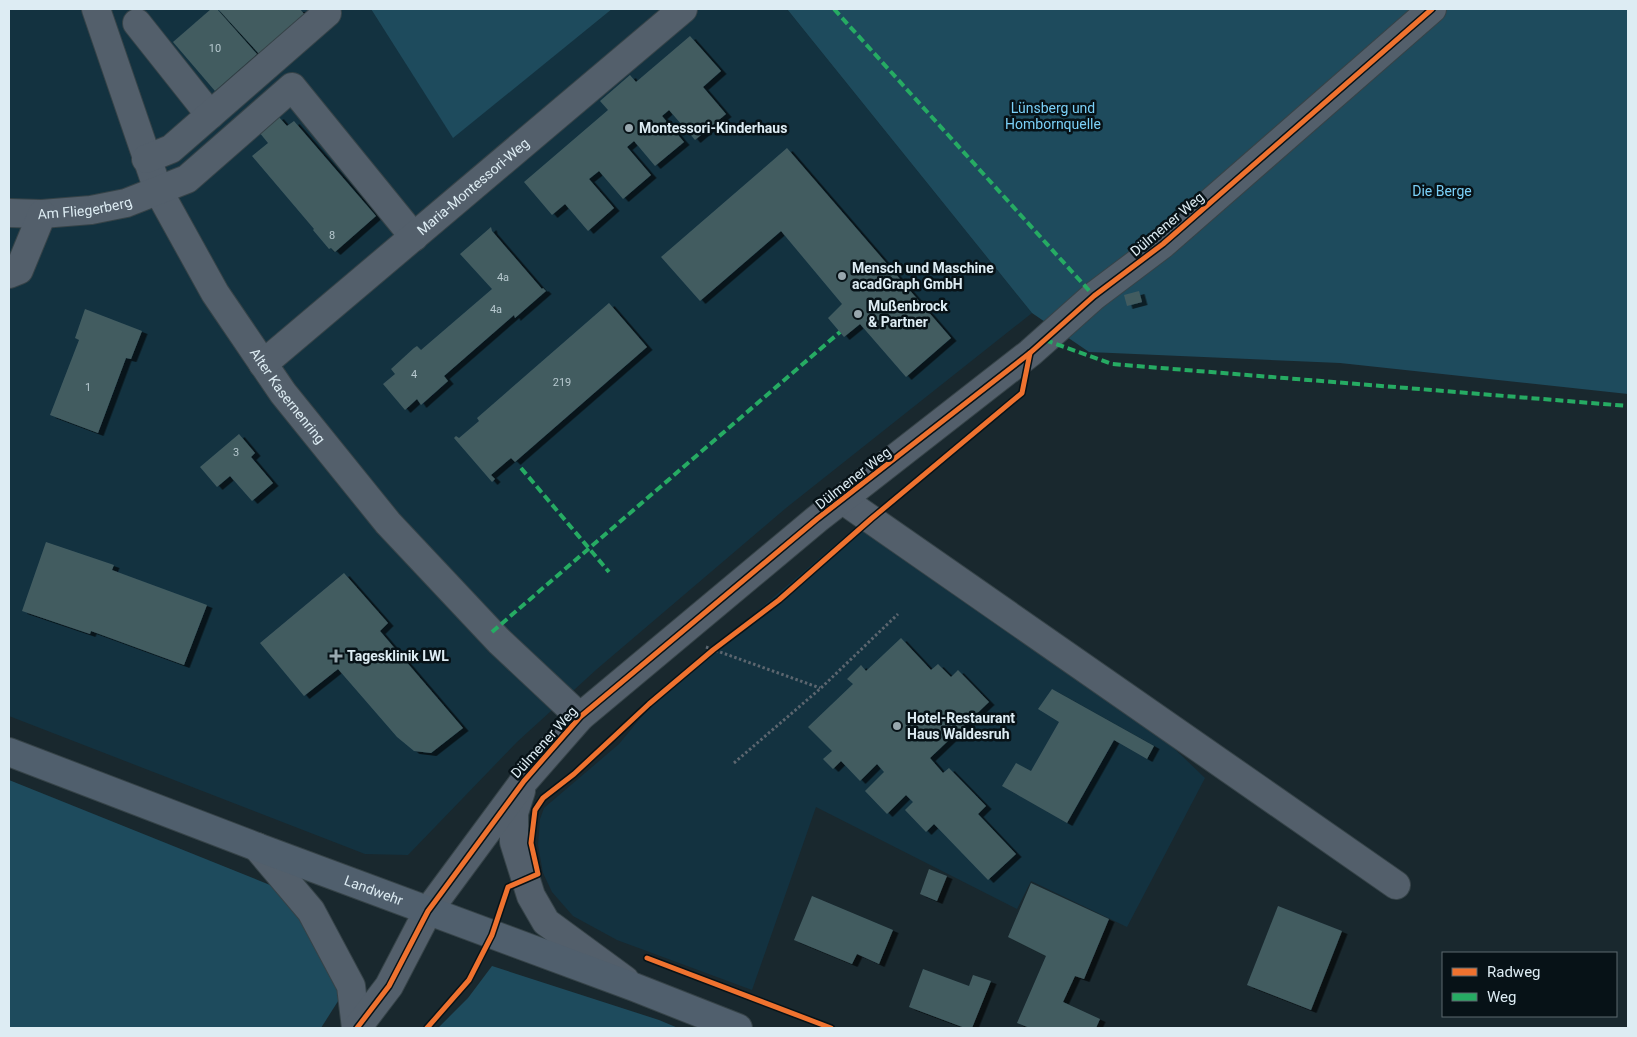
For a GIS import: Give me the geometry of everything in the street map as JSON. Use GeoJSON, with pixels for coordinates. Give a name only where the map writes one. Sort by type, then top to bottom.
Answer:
{"type":"FeatureCollection","features":[{"type":"Feature","properties":{"kind":"main road","name":"Landwehr"},"geometry":{"type":"LineString","coordinates":[[9,752],[257,847],[634,987],[738,1028]]}},
{"type":"Feature","properties":{"kind":"street"},"geometry":{"type":"LineString","coordinates":[[96,9],[146,16],[210,115]]}},
{"type":"Feature","properties":{"kind":"street","name":"Alter Kasernenring"},"geometry":{"type":"LineString","coordinates":[[96,9],[158,190],[215,293],[263,364],[311,429],[388,523],[499,641],[580,717]]}},
{"type":"Feature","properties":{"kind":"street"},"geometry":{"type":"LineString","coordinates":[[146,159],[171,149],[326,13],[323,9]]}},
{"type":"Feature","properties":{"kind":"street","name":"Maria-Montessori-Weg"},"geometry":{"type":"LineString","coordinates":[[263,364],[683,9]]}},
{"type":"Feature","properties":{"kind":"street","name":"Dülmener Weg"},"geometry":{"type":"LineString","coordinates":[[357,1028],[389,986],[428,911],[524,781],[580,717],[843,500],[1030,353],[1094,296],[1163,244],[1432,9]]}},
{"type":"Feature","properties":{"kind":"street","name":"Am Fliegerberg"},"geometry":{"type":"LineString","coordinates":[[9,213],[42,214],[91,210],[117,205],[187,179],[292,86],[414,237]]}},
{"type":"Feature","properties":{"kind":"street"},"geometry":{"type":"LineString","coordinates":[[9,274],[19,270],[42,214]]}},
{"type":"Feature","properties":{"kind":"street"},"geometry":{"type":"LineString","coordinates":[[843,500],[1396,885]]}},
{"type":"Feature","properties":{"kind":"street","name":"Dülmener Weg"},"geometry":{"type":"LineString","coordinates":[[524,781],[514,814],[514,842],[531,896],[546,922],[634,987]]}},
{"type":"Feature","properties":{"kind":"street","name":"Dülmener Weg"},"geometry":{"type":"LineString","coordinates":[[257,847],[311,911],[350,986],[357,1028]]}},
{"type":"Feature","properties":{"kind":"path"},"geometry":{"type":"LineString","coordinates":[[734,763],[821,688],[898,614]]}},
{"type":"Feature","properties":{"kind":"path"},"geometry":{"type":"LineString","coordinates":[[676,636],[821,688]]}},
{"type":"Feature","properties":{"kind":"shaded area"},"geometry":{"type":"Polygon","coordinates":[[[9,9],[371,9],[453,137],[612,9],[787,9],[1032,313],[786,508],[597,669],[517,742],[408,855],[365,854],[9,716],[9,9]]]}},
{"type":"Feature","properties":{"kind":"shaded area"},"geometry":{"type":"Polygon","coordinates":[[[863,521],[1159,734],[1205,778],[1127,927],[1031,881],[1017,909],[816,807],[752,990],[617,940],[573,916],[552,892],[543,873],[538,845],[540,819],[544,808],[619,744],[662,692],[863,521]]]}},
{"type":"Feature","properties":{"kind":"green space"},"geometry":{"type":"Polygon","coordinates":[[[371,9],[612,9],[453,138],[371,9]]]}},
{"type":"Feature","properties":{"kind":"green space","name":"Die Berge"},"geometry":{"type":"Polygon","coordinates":[[[787,9],[1628,9],[1628,394],[1340,363],[1089,352],[1032,313],[787,9]]]}},
{"type":"Feature","properties":{"kind":"green space"},"geometry":{"type":"Polygon","coordinates":[[[9,780],[270,885],[314,932],[333,970],[340,998],[321,1028],[9,1028],[9,780]]]}},
{"type":"Feature","properties":{"kind":"green space"},"geometry":{"type":"Polygon","coordinates":[[[492,966],[659,1020],[678,1028],[438,1028],[468,998],[492,966]]]}},
{"type":"Feature","properties":{"kind":"building"},"geometry":{"type":"Polygon","coordinates":[[[211,9],[217,9],[257,54],[215,91],[173,42],[211,9]]]}},
{"type":"Feature","properties":{"kind":"building"},"geometry":{"type":"Polygon","coordinates":[[[218,9],[300,9],[305,15],[260,55],[218,9]]]}},
{"type":"Feature","properties":{"kind":"building","name":"Montessori-Kinderhaus"},"geometry":{"type":"Polygon","coordinates":[[[690,36],[721,71],[703,87],[726,114],[695,140],[669,110],[662,116],[684,142],[655,166],[634,141],[627,147],[651,175],[623,199],[599,171],[589,179],[614,208],[588,231],[565,204],[552,215],[524,182],[608,110],[600,101],[630,75],[636,82],[690,36]]]}},
{"type":"Feature","properties":{"kind":"building"},"geometry":{"type":"Polygon","coordinates":[[[278,116],[287,126],[294,121],[376,216],[335,252],[331,248],[329,249],[252,156],[268,143],[259,132],[278,116]]]}},
{"type":"Feature","properties":{"kind":"building"},"geometry":{"type":"Polygon","coordinates":[[[787,148],[951,338],[906,377],[860,324],[844,337],[828,318],[842,304],[781,231],[700,301],[661,257],[787,148]]]}},
{"type":"Feature","properties":{"kind":"building"},"geometry":{"type":"Polygon","coordinates":[[[491,227],[492,231],[542,289],[546,291],[515,318],[514,315],[444,376],[448,381],[421,405],[417,399],[405,410],[383,384],[395,374],[391,369],[414,348],[417,346],[421,350],[492,289],[460,254],[491,227]]]}},
{"type":"Feature","properties":{"kind":"building"},"geometry":{"type":"Polygon","coordinates":[[[1139,291],[1142,302],[1127,306],[1124,295],[1139,291]]]}},
{"type":"Feature","properties":{"kind":"building"},"geometry":{"type":"Polygon","coordinates":[[[609,303],[647,347],[515,462],[511,458],[491,475],[495,479],[492,482],[454,438],[456,436],[459,438],[479,421],[477,418],[609,303]]]}},
{"type":"Feature","properties":{"kind":"building"},"geometry":{"type":"Polygon","coordinates":[[[85,309],[142,331],[131,359],[126,358],[98,433],[50,415],[79,340],[75,338],[85,309]]]}},
{"type":"Feature","properties":{"kind":"building"},"geometry":{"type":"Polygon","coordinates":[[[239,434],[255,453],[251,457],[273,483],[252,501],[230,476],[217,487],[200,467],[239,434]]]}},
{"type":"Feature","properties":{"kind":"building"},"geometry":{"type":"Polygon","coordinates":[[[46,542],[114,565],[112,570],[207,605],[184,665],[91,631],[90,634],[22,611],[46,542]]]}},
{"type":"Feature","properties":{"kind":"building","name":"Tagesklinik LWL"},"geometry":{"type":"Polygon","coordinates":[[[344,573],[388,623],[380,631],[463,728],[431,753],[414,751],[397,737],[338,669],[304,696],[260,643],[344,573]]]}},
{"type":"Feature","properties":{"kind":"building"},"geometry":{"type":"Polygon","coordinates":[[[901,638],[931,670],[938,664],[951,677],[958,670],[989,702],[930,758],[943,773],[949,768],[986,806],[978,814],[1016,854],[988,880],[934,824],[926,832],[905,810],[913,802],[906,795],[887,814],[865,791],[884,772],[877,764],[860,781],[841,761],[833,769],[823,759],[832,751],[808,727],[853,684],[847,679],[861,665],[866,671],[901,638]]]}},
{"type":"Feature","properties":{"kind":"building"},"geometry":{"type":"Polygon","coordinates":[[[1052,689],[1154,746],[1147,759],[1114,740],[1067,823],[1002,786],[1016,763],[1031,771],[1059,722],[1038,709],[1052,689]]]}},
{"type":"Feature","properties":{"kind":"building"},"geometry":{"type":"Polygon","coordinates":[[[929,869],[947,876],[937,901],[920,894],[929,869]]]}},
{"type":"Feature","properties":{"kind":"building"},"geometry":{"type":"Polygon","coordinates":[[[1031,883],[1109,919],[1084,979],[1075,976],[1063,1002],[1100,1019],[1096,1028],[1030,1028],[1017,1023],[1046,956],[1008,937],[1031,883]]]}},
{"type":"Feature","properties":{"kind":"building"},"geometry":{"type":"Polygon","coordinates":[[[812,896],[893,930],[879,964],[857,954],[852,964],[794,940],[812,896]]]}},
{"type":"Feature","properties":{"kind":"building"},"geometry":{"type":"Polygon","coordinates":[[[1278,906],[1342,931],[1311,1010],[1247,985],[1278,906]]]}},
{"type":"Feature","properties":{"kind":"building"},"geometry":{"type":"Polygon","coordinates":[[[923,969],[969,986],[973,975],[991,981],[972,1028],[965,1028],[909,1007],[923,969]]]}},
{"type":"Feature","properties":{"kind":"marked path"},"geometry":{"type":"LineString","coordinates":[[834,9],[1094,296]]}},
{"type":"Feature","properties":{"kind":"marked path"},"geometry":{"type":"LineString","coordinates":[[492,632],[840,332]]}},
{"type":"Feature","properties":{"kind":"marked path"},"geometry":{"type":"LineString","coordinates":[[1045,340],[1112,364],[1628,406]]}},
{"type":"Feature","properties":{"kind":"marked path"},"geometry":{"type":"LineString","coordinates":[[521,468],[609,572]]}},
{"type":"Feature","properties":{"kind":"cycle path"},"geometry":{"type":"LineString","coordinates":[[357,1028],[389,986],[428,911],[524,781],[580,717],[817,519],[1030,353],[1094,296],[1163,244],[1432,9]]}},
{"type":"Feature","properties":{"kind":"cycle path"},"geometry":{"type":"LineString","coordinates":[[427,1028],[469,980],[492,935],[508,887],[538,874],[531,843],[535,810],[543,798],[574,774],[649,704],[713,650],[779,600],[871,519],[1022,393],[1030,353]]}},
{"type":"Feature","properties":{"kind":"cycle path"},"geometry":{"type":"LineString","coordinates":[[647,958],[831,1028]]}},
{"type":"Feature","properties":{"kind":"place","name":"Montessori-Kinderhaus"},"geometry":{"type":"Point","coordinates":[629,128]}},
{"type":"Feature","properties":{"kind":"place","name":"Mensch und Maschine acadGraph GmbH"},"geometry":{"type":"Point","coordinates":[842,276]}},
{"type":"Feature","properties":{"kind":"place","name":"Mußenbrock & Partner"},"geometry":{"type":"Point","coordinates":[858,314]}},
{"type":"Feature","properties":{"kind":"place","name":"Tagesklinik LWL"},"geometry":{"type":"Point","coordinates":[336,656]}},
{"type":"Feature","properties":{"kind":"place","name":"Hotel-Restaurant Haus Waldesruh"},"geometry":{"type":"Point","coordinates":[897,726]}},
{"type":"Feature","properties":{"kind":"park label","name":"Lünsberg und Hombornquelle"},"geometry":{"type":"Point","coordinates":[1053,116]}}]}
